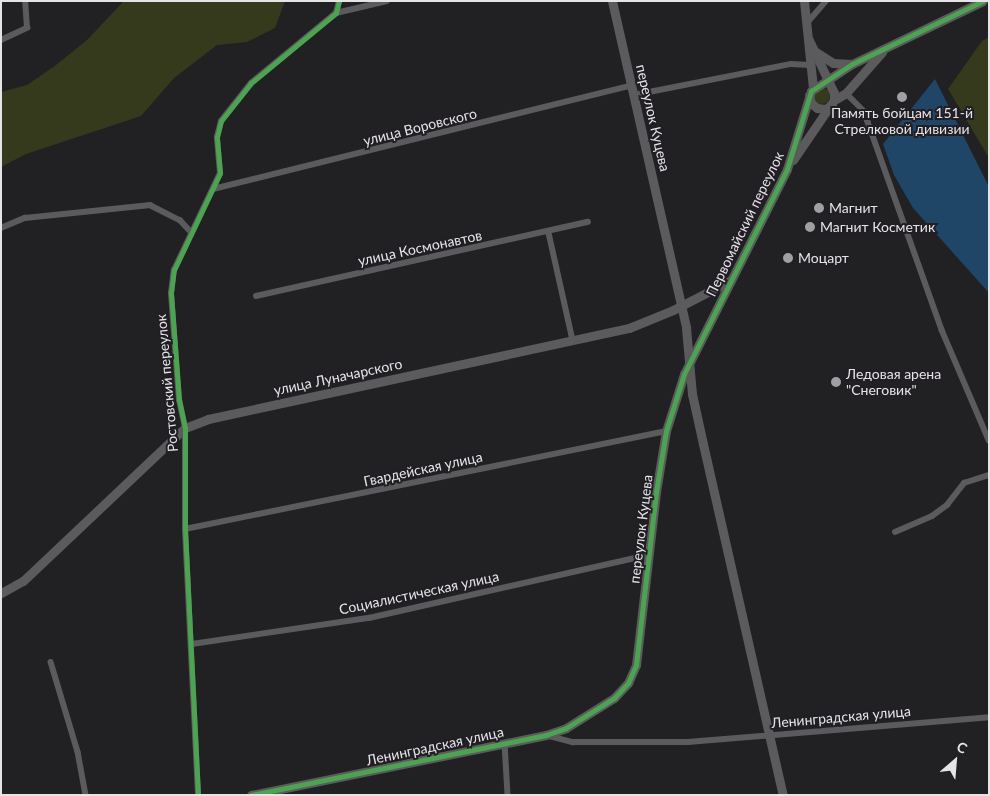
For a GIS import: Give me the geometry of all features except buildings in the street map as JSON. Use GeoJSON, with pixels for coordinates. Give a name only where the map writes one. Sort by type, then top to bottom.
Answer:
{"type":"FeatureCollection","features":[{"type":"Feature","properties":{"kind":"street"},"geometry":{"type":"LineString","coordinates":[[1,40],[28,28],[25,1]]}},
{"type":"Feature","properties":{"kind":"street"},"geometry":{"type":"LineString","coordinates":[[336,13],[339,1]]}},
{"type":"Feature","properties":{"kind":"street","name":"Ростовский переулок"},"geometry":{"type":"LineString","coordinates":[[198,795],[185,530],[186,428],[179,400],[171,293],[174,270],[220,174],[217,137],[221,122],[252,83],[336,13],[387,1]]}},
{"type":"Feature","properties":{"kind":"street","name":"переулок Куцева"},"geometry":{"type":"LineString","coordinates":[[612,1],[680,306],[690,359],[692,394],[783,795]]}},
{"type":"Feature","properties":{"kind":"street","name":"Первомайский переулок"},"geometry":{"type":"LineString","coordinates":[[804,1],[810,65],[817,87]]}},
{"type":"Feature","properties":{"kind":"street"},"geometry":{"type":"LineString","coordinates":[[807,24],[826,1]]}},
{"type":"Feature","properties":{"kind":"street"},"geometry":{"type":"LineString","coordinates":[[885,48],[846,93],[826,109],[817,108],[811,103],[817,87],[852,64],[885,48],[983,1]]}},
{"type":"Feature","properties":{"kind":"street","name":"Первомайский переулок"},"geometry":{"type":"LineString","coordinates":[[690,359],[787,169],[817,87],[816,52],[809,40]]}},
{"type":"Feature","properties":{"kind":"street"},"geometry":{"type":"LineString","coordinates":[[816,52],[833,63],[852,64]]}},
{"type":"Feature","properties":{"kind":"street"},"geometry":{"type":"LineString","coordinates":[[634,95],[791,64],[810,65]]}},
{"type":"Feature","properties":{"kind":"street","name":"улица Воровского"},"geometry":{"type":"LineString","coordinates":[[213,189],[632,85]]}},
{"type":"Feature","properties":{"kind":"street","name":"Первомайский переулок"},"geometry":{"type":"LineString","coordinates":[[787,169],[833,102],[832,90],[817,87]]}},
{"type":"Feature","properties":{"kind":"street"},"geometry":{"type":"LineString","coordinates":[[846,93],[862,110],[868,122],[942,330],[989,440]]}},
{"type":"Feature","properties":{"kind":"street"},"geometry":{"type":"LineString","coordinates":[[1,228],[34,216],[150,205],[180,220],[191,232]]}},
{"type":"Feature","properties":{"kind":"street","name":"улица Космонавтов"},"geometry":{"type":"LineString","coordinates":[[256,296],[588,222]]}},
{"type":"Feature","properties":{"kind":"street"},"geometry":{"type":"LineString","coordinates":[[549,232],[573,340]]}},
{"type":"Feature","properties":{"kind":"street","name":"улица Луначарского"},"geometry":{"type":"LineString","coordinates":[[1,593],[23,581],[186,428],[208,419],[629,328],[680,306],[731,280]]}},
{"type":"Feature","properties":{"kind":"street","name":"переулок Куцева"},"geometry":{"type":"LineString","coordinates":[[614,698],[628,682],[636,666],[666,431],[690,359]]}},
{"type":"Feature","properties":{"kind":"street","name":"Гвардейская улица"},"geometry":{"type":"LineString","coordinates":[[185,530],[666,431]]}},
{"type":"Feature","properties":{"kind":"street"},"geometry":{"type":"LineString","coordinates":[[895,532],[932,516],[947,506],[964,483],[989,475]]}},
{"type":"Feature","properties":{"kind":"street","name":"Социалистическая улица"},"geometry":{"type":"LineString","coordinates":[[192,644],[369,618],[649,555]]}},
{"type":"Feature","properties":{"kind":"street"},"geometry":{"type":"LineString","coordinates":[[51,662],[78,752],[86,795]]}},
{"type":"Feature","properties":{"kind":"street","name":"Ленинградская улица"},"geometry":{"type":"LineString","coordinates":[[252,795],[546,736],[566,728],[614,698]]}},
{"type":"Feature","properties":{"kind":"street","name":"Ленинградская улица"},"geometry":{"type":"LineString","coordinates":[[546,736],[573,742],[611,744],[769,737],[989,717]]}},
{"type":"Feature","properties":{"kind":"street"},"geometry":{"type":"LineString","coordinates":[[506,743],[508,795]]}},
{"type":"Feature","properties":{"kind":"green space"},"geometry":{"type":"Polygon","coordinates":[[[124,1],[285,1],[275,28],[247,42],[217,45],[174,78],[141,116],[26,154],[1,167],[1,92],[27,85],[56,65],[87,40],[124,1]]]}},
{"type":"Feature","properties":{"kind":"green space"},"geometry":{"type":"Polygon","coordinates":[[[989,37],[989,158],[948,89],[982,41],[989,37]]]}},
{"type":"Feature","properties":{"kind":"green space"},"geometry":{"type":"Polygon","coordinates":[[[822,88],[828,90],[830,96],[828,102],[822,104],[816,102],[814,96],[816,90],[822,88]]]}},
{"type":"Feature","properties":{"kind":"water"},"geometry":{"type":"Polygon","coordinates":[[[935,79],[989,187],[989,293],[913,208],[894,175],[883,144],[935,79]]]}},
{"type":"Feature","properties":{"kind":"cycle path"},"geometry":{"type":"LineString","coordinates":[[198,795],[185,529],[185,428],[179,400],[171,293],[174,270],[220,173],[217,137],[221,121],[251,83],[336,13],[339,1]]}},
{"type":"Feature","properties":{"kind":"cycle path"},"geometry":{"type":"LineString","coordinates":[[251,795],[546,735],[566,728],[614,698],[628,683],[636,665],[656,492],[666,431],[684,374],[787,169],[811,91],[852,64],[983,1]]}},
{"type":"Feature","properties":{"kind":"place","name":"Память бойцам 151-й Стрелковой дивизии"},"geometry":{"type":"Point","coordinates":[902,97]}},
{"type":"Feature","properties":{"kind":"place","name":"Магнит"},"geometry":{"type":"Point","coordinates":[819,208]}},
{"type":"Feature","properties":{"kind":"place","name":"Магнит Косметик"},"geometry":{"type":"Point","coordinates":[810,227]}},
{"type":"Feature","properties":{"kind":"place","name":"Моцарт"},"geometry":{"type":"Point","coordinates":[788,258]}},
{"type":"Feature","properties":{"kind":"place","name":"Ледовая арена \"Снеговик\""},"geometry":{"type":"Point","coordinates":[836,382]}}]}
